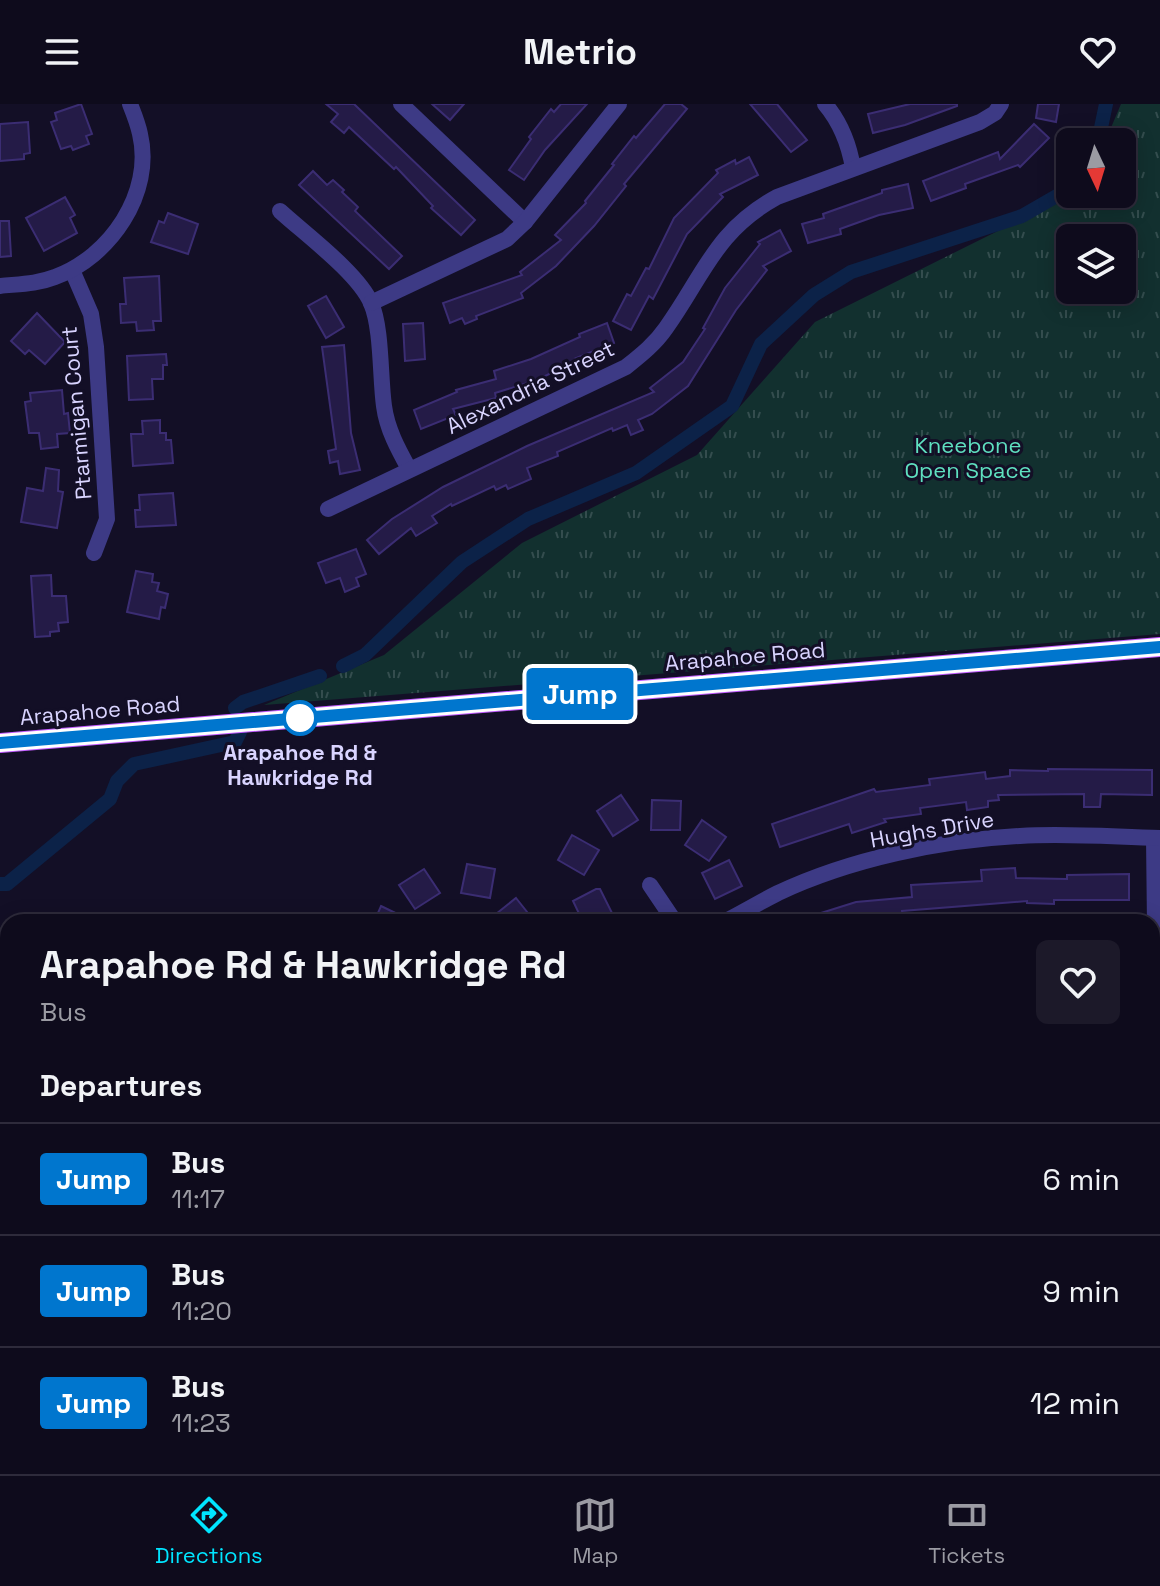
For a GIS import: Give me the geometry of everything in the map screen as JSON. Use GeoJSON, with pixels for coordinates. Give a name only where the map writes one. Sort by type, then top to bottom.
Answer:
{"type":"FeatureCollection","features":[{"type":"Feature","properties":{"kind":"main road","name":"Arapahoe Road"},"geometry":{"type":"LineString","coordinates":[[0,743],[1160,647]]}},
{"type":"Feature","properties":{"kind":"street"},"geometry":{"type":"LineString","coordinates":[[0,286],[33,283],[72,270],[97,254],[117,229],[133,203],[141,173],[141,136],[130,104]]}},
{"type":"Feature","properties":{"kind":"street"},"geometry":{"type":"LineString","coordinates":[[401,104],[525,222]]}},
{"type":"Feature","properties":{"kind":"street"},"geometry":{"type":"LineString","coordinates":[[371,303],[507,239],[525,222],[619,104]]}},
{"type":"Feature","properties":{"kind":"street"},"geometry":{"type":"LineString","coordinates":[[825,104],[840,126],[853,168]]}},
{"type":"Feature","properties":{"kind":"street","name":"Alexandria Street"},"geometry":{"type":"LineString","coordinates":[[328,509],[626,367],[651,347],[666,328],[716,246],[741,221],[777,197],[980,122],[995,113],[1001,104]]}},
{"type":"Feature","properties":{"kind":"street"},"geometry":{"type":"LineString","coordinates":[[280,211],[354,279],[371,303],[380,354],[384,410],[393,439],[409,469]]}},
{"type":"Feature","properties":{"kind":"street","name":"Ptarmigan Court"},"geometry":{"type":"LineString","coordinates":[[72,270],[91,314],[96,347],[107,519],[94,553]]}},
{"type":"Feature","properties":{"kind":"street","name":"Hughs Drive"},"geometry":{"type":"LineString","coordinates":[[739,914],[825,875],[899,853],[960,842],[1021,836],[1157,838]]}},
{"type":"Feature","properties":{"kind":"street"},"geometry":{"type":"LineString","coordinates":[[1155,914],[1157,838]]}},
{"type":"Feature","properties":{"kind":"street"},"geometry":{"type":"LineString","coordinates":[[650,885],[670,914]]}},
{"type":"Feature","properties":{"kind":"green space","name":"Kneebone Open Space"},"geometry":{"type":"Polygon","coordinates":[[[1121,104],[1160,104],[1160,634],[264,705],[384,655],[522,543],[697,455],[815,322],[1056,202],[1056,208],[1136,208],[1136,128],[1111,128],[1121,104]]]}},
{"type":"Feature","properties":{"kind":"building"},"geometry":{"type":"Polygon","coordinates":[[[81,104],[92,134],[86,136],[89,144],[73,150],[71,146],[61,149],[51,122],[57,120],[55,113],[81,104]]]}},
{"type":"Feature","properties":{"kind":"building"},"geometry":{"type":"Polygon","coordinates":[[[326,104],[354,104],[475,220],[461,235],[431,208],[433,206],[396,167],[394,169],[349,127],[344,133],[331,122],[338,114],[326,104]]]}},
{"type":"Feature","properties":{"kind":"building"},"geometry":{"type":"Polygon","coordinates":[[[432,104],[464,104],[450,120],[432,104]]]}},
{"type":"Feature","properties":{"kind":"building"},"geometry":{"type":"Polygon","coordinates":[[[561,104],[587,104],[545,150],[524,180],[509,170],[551,109],[554,112],[561,104]]]}},
{"type":"Feature","properties":{"kind":"building"},"geometry":{"type":"Polygon","coordinates":[[[665,104],[681,104],[687,109],[624,184],[626,186],[594,226],[556,266],[521,293],[523,298],[476,316],[477,319],[465,324],[462,318],[450,323],[443,303],[522,275],[520,272],[561,240],[555,235],[586,203],[634,136],[636,138],[665,104]]]}},
{"type":"Feature","properties":{"kind":"building"},"geometry":{"type":"Polygon","coordinates":[[[750,104],[777,104],[807,140],[791,152],[750,104]]]}},
{"type":"Feature","properties":{"kind":"building"},"geometry":{"type":"Polygon","coordinates":[[[910,104],[957,106],[873,133],[868,114],[910,104]]]}},
{"type":"Feature","properties":{"kind":"building"},"geometry":{"type":"Polygon","coordinates":[[[1038,104],[1059,104],[1056,122],[1036,118],[1038,104]]]}},
{"type":"Feature","properties":{"kind":"building"},"geometry":{"type":"Polygon","coordinates":[[[28,122],[30,153],[24,154],[24,159],[0,161],[0,124],[28,122]]]}},
{"type":"Feature","properties":{"kind":"building"},"geometry":{"type":"Polygon","coordinates":[[[1034,124],[1049,138],[1020,167],[1018,165],[965,184],[966,188],[931,201],[923,181],[998,152],[1000,159],[1034,124]]]}},
{"type":"Feature","properties":{"kind":"building"},"geometry":{"type":"Polygon","coordinates":[[[749,157],[758,175],[720,194],[723,197],[687,234],[653,299],[649,296],[631,330],[613,321],[627,294],[631,296],[646,268],[649,269],[674,218],[718,173],[716,170],[749,157]]]}},
{"type":"Feature","properties":{"kind":"building"},"geometry":{"type":"Polygon","coordinates":[[[313,171],[327,185],[333,180],[344,190],[342,192],[358,207],[355,211],[402,256],[389,269],[299,185],[313,171]]]}},
{"type":"Feature","properties":{"kind":"building"},"geometry":{"type":"Polygon","coordinates":[[[908,184],[913,208],[879,215],[840,229],[841,234],[808,243],[802,224],[824,218],[823,214],[882,193],[882,190],[908,184]]]}},
{"type":"Feature","properties":{"kind":"building"},"geometry":{"type":"Polygon","coordinates":[[[65,197],[75,215],[70,218],[77,233],[44,251],[26,218],[65,197]]]}},
{"type":"Feature","properties":{"kind":"building"},"geometry":{"type":"Polygon","coordinates":[[[168,213],[198,224],[188,254],[151,242],[159,221],[164,223],[168,213]]]}},
{"type":"Feature","properties":{"kind":"building"},"geometry":{"type":"Polygon","coordinates":[[[0,221],[9,221],[11,256],[0,257],[0,221]]]}},
{"type":"Feature","properties":{"kind":"building"},"geometry":{"type":"Polygon","coordinates":[[[780,230],[791,251],[763,266],[767,270],[736,310],[688,386],[652,414],[638,420],[643,430],[631,435],[627,425],[613,431],[612,428],[557,452],[558,456],[527,468],[531,479],[508,489],[506,485],[496,490],[494,486],[451,504],[432,516],[437,523],[416,536],[411,528],[379,554],[367,540],[392,519],[443,487],[527,446],[654,392],[650,388],[683,362],[705,329],[725,288],[760,244],[758,242],[780,230]]]}},
{"type":"Feature","properties":{"kind":"building"},"geometry":{"type":"Polygon","coordinates":[[[159,276],[161,321],[153,321],[154,330],[137,331],[136,322],[121,323],[120,304],[126,304],[124,278],[159,276]]]}},
{"type":"Feature","properties":{"kind":"building"},"geometry":{"type":"Polygon","coordinates":[[[326,296],[344,327],[326,338],[308,306],[326,296]]]}},
{"type":"Feature","properties":{"kind":"building"},"geometry":{"type":"Polygon","coordinates":[[[37,313],[65,342],[45,364],[29,350],[25,354],[11,341],[37,313]]]}},
{"type":"Feature","properties":{"kind":"building"},"geometry":{"type":"Polygon","coordinates":[[[423,323],[425,359],[405,361],[403,324],[423,323]]]}},
{"type":"Feature","properties":{"kind":"building"},"geometry":{"type":"Polygon","coordinates":[[[607,323],[614,343],[576,358],[578,360],[537,380],[495,393],[496,398],[453,409],[456,415],[421,429],[414,410],[456,390],[496,379],[494,371],[531,359],[607,323]]]}},
{"type":"Feature","properties":{"kind":"building"},"geometry":{"type":"Polygon","coordinates":[[[344,345],[351,433],[360,470],[340,474],[338,461],[330,463],[328,451],[336,449],[322,347],[344,345]]]}},
{"type":"Feature","properties":{"kind":"building"},"geometry":{"type":"Polygon","coordinates":[[[166,354],[163,379],[152,379],[153,399],[129,400],[127,356],[166,354]]]}},
{"type":"Feature","properties":{"kind":"building"},"geometry":{"type":"Polygon","coordinates":[[[62,390],[64,414],[68,413],[70,433],[57,434],[58,447],[41,449],[39,433],[29,433],[25,402],[31,401],[30,393],[62,390]]]}},
{"type":"Feature","properties":{"kind":"building"},"geometry":{"type":"Polygon","coordinates":[[[160,420],[160,433],[166,433],[166,440],[171,440],[173,463],[133,466],[131,434],[143,434],[142,421],[160,420]]]}},
{"type":"Feature","properties":{"kind":"building"},"geometry":{"type":"Polygon","coordinates":[[[46,468],[59,470],[58,491],[63,492],[57,528],[21,522],[27,488],[43,491],[46,468]]]}},
{"type":"Feature","properties":{"kind":"building"},"geometry":{"type":"Polygon","coordinates":[[[173,493],[176,525],[136,527],[135,510],[140,510],[139,495],[173,493]]]}},
{"type":"Feature","properties":{"kind":"building"},"geometry":{"type":"Polygon","coordinates":[[[356,549],[366,574],[356,578],[359,586],[345,592],[340,578],[326,583],[318,563],[356,549]]]}},
{"type":"Feature","properties":{"kind":"building"},"geometry":{"type":"Polygon","coordinates":[[[136,571],[153,574],[152,582],[159,583],[157,591],[168,594],[159,619],[127,612],[136,571]]]}},
{"type":"Feature","properties":{"kind":"building"},"geometry":{"type":"Polygon","coordinates":[[[51,575],[52,596],[66,596],[68,622],[58,623],[59,631],[50,632],[50,636],[35,637],[31,576],[51,575]]]}},
{"type":"Feature","properties":{"kind":"building"},"geometry":{"type":"Polygon","coordinates":[[[1010,770],[1152,770],[1152,795],[1101,794],[1100,807],[1084,807],[1084,794],[998,795],[999,800],[988,801],[988,807],[967,810],[966,802],[920,808],[921,814],[884,819],[886,822],[852,833],[849,824],[780,847],[772,824],[874,789],[876,792],[930,785],[929,779],[985,772],[986,779],[1010,776],[1010,770]]]}},
{"type":"Feature","properties":{"kind":"building"},"geometry":{"type":"Polygon","coordinates":[[[621,795],[638,820],[613,836],[597,811],[621,795]]]}},
{"type":"Feature","properties":{"kind":"building"},"geometry":{"type":"Polygon","coordinates":[[[652,800],[681,801],[680,830],[651,830],[652,800]]]}},
{"type":"Feature","properties":{"kind":"building"},"geometry":{"type":"Polygon","coordinates":[[[702,820],[726,837],[709,861],[685,845],[702,820]]]}},
{"type":"Feature","properties":{"kind":"building"},"geometry":{"type":"Polygon","coordinates":[[[572,835],[599,850],[584,875],[558,860],[572,835]]]}},
{"type":"Feature","properties":{"kind":"building"},"geometry":{"type":"Polygon","coordinates":[[[729,860],[742,886],[715,899],[702,873],[729,860]]]}},
{"type":"Feature","properties":{"kind":"building"},"geometry":{"type":"Polygon","coordinates":[[[467,864],[495,869],[490,898],[461,893],[467,864]]]}},
{"type":"Feature","properties":{"kind":"building"},"geometry":{"type":"Polygon","coordinates":[[[1015,868],[1016,878],[1067,879],[1067,875],[1129,874],[1129,900],[1054,900],[1054,904],[1027,901],[902,911],[902,914],[818,914],[856,902],[912,897],[911,885],[982,881],[981,870],[1015,868]]]}},
{"type":"Feature","properties":{"kind":"building"},"geometry":{"type":"Polygon","coordinates":[[[424,869],[440,893],[415,909],[399,885],[424,869]]]}},
{"type":"Feature","properties":{"kind":"building"},"geometry":{"type":"Polygon","coordinates":[[[600,889],[612,913],[579,914],[573,901],[600,889]]]}},
{"type":"Feature","properties":{"kind":"building"},"geometry":{"type":"Polygon","coordinates":[[[516,898],[529,914],[496,914],[516,898]]]}},
{"type":"Feature","properties":{"kind":"building"},"geometry":{"type":"Polygon","coordinates":[[[381,906],[398,914],[378,914],[381,906]]]}},
{"type":"Feature","properties":{"kind":"waterway"},"geometry":{"type":"LineString","coordinates":[[1101,128],[1106,104]]}},
{"type":"Feature","properties":{"kind":"waterway"},"geometry":{"type":"LineString","coordinates":[[343,666],[365,655],[462,562],[528,519],[636,473],[732,406],[761,344],[814,295],[851,272],[1022,216],[1056,196]]}},
{"type":"Feature","properties":{"kind":"waterway"},"geometry":{"type":"LineString","coordinates":[[235,708],[243,702],[320,676]]}},
{"type":"Feature","properties":{"kind":"waterway"},"geometry":{"type":"LineString","coordinates":[[0,884],[7,884],[110,799],[117,781],[134,764],[235,742],[240,732]]}},
{"type":"Feature","properties":{"kind":"bus line","name":"Jump"},"geometry":{"type":"LineString","coordinates":[[0,743],[1160,647]]}},
{"type":"Feature","properties":{"kind":"place","name":"Arapahoe Rd & Hawkridge Rd"},"geometry":{"type":"Point","coordinates":[300,718]}}]}
